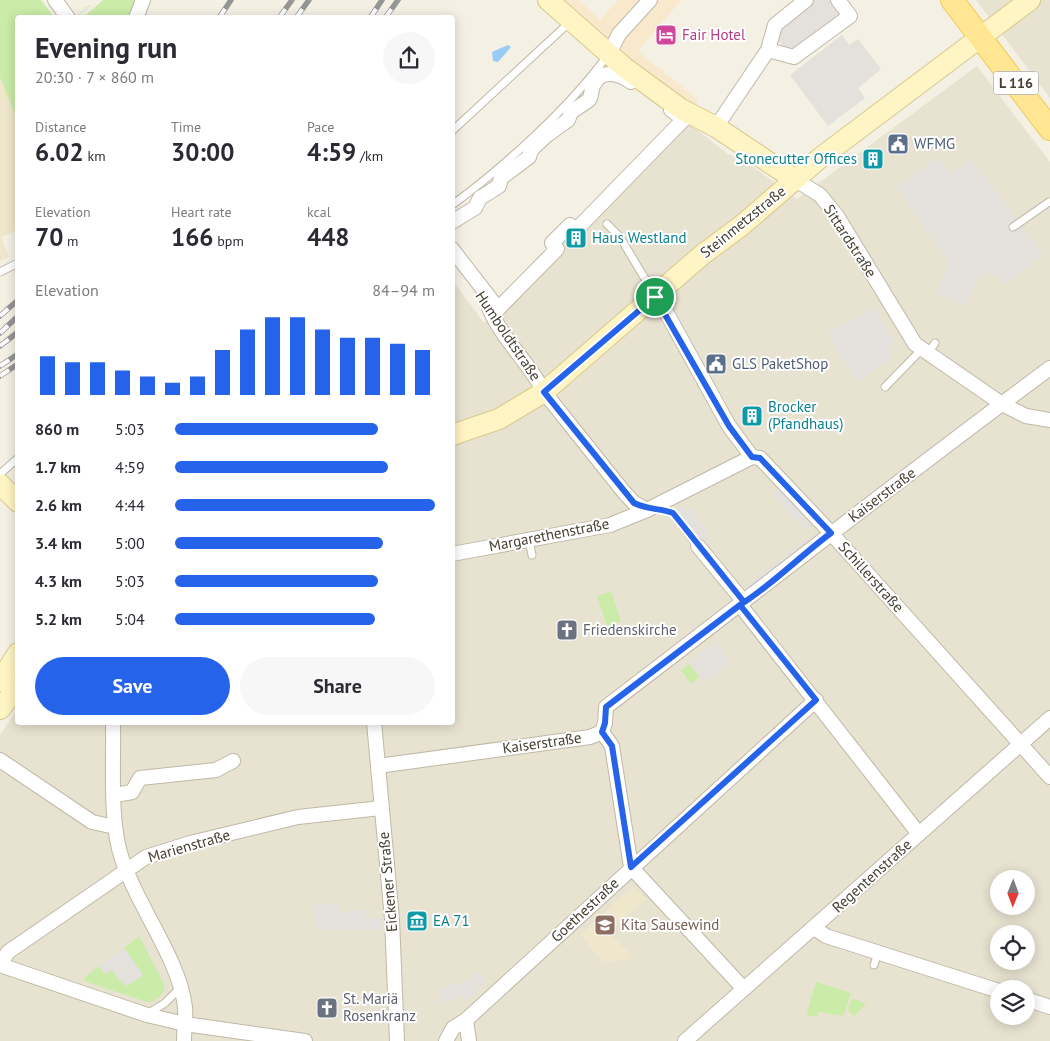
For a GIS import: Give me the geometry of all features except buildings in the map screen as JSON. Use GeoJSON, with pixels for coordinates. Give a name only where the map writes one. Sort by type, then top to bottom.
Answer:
{"type":"FeatureCollection","features":[{"type":"Feature","properties":{"kind":"main road","name":"Sittardstraße"},"geometry":{"type":"LineString","coordinates":[[548,0],[571,20],[604,60],[632,73],[680,109],[716,127],[794,179]]}},
{"type":"Feature","properties":{"kind":"main road","name":"L 116"},"geometry":{"type":"LineString","coordinates":[[952,0],[1050,129]]}},
{"type":"Feature","properties":{"kind":"main road","name":"Steinmetzstraße"},"geometry":{"type":"LineString","coordinates":[[455,434],[499,419],[544,392],[702,255],[741,226],[794,179],[1030,0]]}},
{"type":"Feature","properties":{"kind":"main road"},"geometry":{"type":"LineString","coordinates":[[0,484],[15,499]]}},
{"type":"Feature","properties":{"kind":"main road"},"geometry":{"type":"LineString","coordinates":[[0,681],[15,658]]}},
{"type":"Feature","properties":{"kind":"main road"},"geometry":{"type":"LineString","coordinates":[[0,708],[15,690]]}},
{"type":"Feature","properties":{"kind":"street"},"geometry":{"type":"LineString","coordinates":[[55,0],[66,15]]}},
{"type":"Feature","properties":{"kind":"street"},"geometry":{"type":"LineString","coordinates":[[137,15],[143,0]]}},
{"type":"Feature","properties":{"kind":"street"},"geometry":{"type":"LineString","coordinates":[[604,60],[619,34],[650,0]]}},
{"type":"Feature","properties":{"kind":"street"},"geometry":{"type":"LineString","coordinates":[[716,127],[768,50],[775,25],[806,0]]}},
{"type":"Feature","properties":{"kind":"street"},"geometry":{"type":"LineString","coordinates":[[768,50],[794,57],[850,16],[838,0]]}},
{"type":"Feature","properties":{"kind":"street"},"geometry":{"type":"LineString","coordinates":[[455,220],[475,208],[478,199],[498,186],[501,178],[529,156],[531,150],[546,134],[568,120],[569,113],[589,100],[593,84],[606,74],[616,73],[624,77],[684,120],[575,231],[570,226],[552,244],[557,249],[497,310],[494,302],[455,253]]}},
{"type":"Feature","properties":{"kind":"street","name":"Sittardstraße"},"geometry":{"type":"LineString","coordinates":[[794,179],[820,195],[844,236],[915,344],[928,349],[1002,404],[1026,416],[1050,420]]}},
{"type":"Feature","properties":{"kind":"street","name":"Humboldtstraße"},"geometry":{"type":"LineString","coordinates":[[455,262],[486,300],[495,320],[536,376],[544,392],[623,491],[634,503],[647,510]]}},
{"type":"Feature","properties":{"kind":"street","name":"Schillerstraße"},"geometry":{"type":"LineString","coordinates":[[655,297],[729,426],[752,457],[760,458],[831,533],[1050,777]]}},
{"type":"Feature","properties":{"kind":"street","name":"Kaiserstraße"},"geometry":{"type":"LineString","coordinates":[[378,766],[590,737],[602,732],[605,723],[606,707],[742,604],[831,533],[1050,368]]}},
{"type":"Feature","properties":{"kind":"street","name":"Margarethenstraße"},"geometry":{"type":"LineString","coordinates":[[455,553],[610,525],[647,510],[752,457]]}},
{"type":"Feature","properties":{"kind":"street"},"geometry":{"type":"LineString","coordinates":[[698,546],[919,834]]}},
{"type":"Feature","properties":{"kind":"street","name":"Goethestraße"},"geometry":{"type":"LineString","coordinates":[[446,1041],[453,1028],[466,1020],[631,867],[816,700]]}},
{"type":"Feature","properties":{"kind":"street","name":"Regentenstraße"},"geometry":{"type":"LineString","coordinates":[[693,1038],[743,988],[814,928],[1050,718]]}},
{"type":"Feature","properties":{"kind":"street"},"geometry":{"type":"LineString","coordinates":[[113,725],[115,827],[125,870],[167,955],[180,988],[185,1006],[184,1041]]}},
{"type":"Feature","properties":{"kind":"street","name":"Eickener Straße"},"geometry":{"type":"LineString","coordinates":[[374,725],[392,919],[398,1041]]}},
{"type":"Feature","properties":{"kind":"street"},"geometry":{"type":"LineString","coordinates":[[602,732],[612,746],[631,867],[743,988]]}},
{"type":"Feature","properties":{"kind":"street"},"geometry":{"type":"LineString","coordinates":[[0,760],[92,822],[115,827]]}},
{"type":"Feature","properties":{"kind":"street"},"geometry":{"type":"LineString","coordinates":[[115,795],[132,792],[140,778],[216,770],[233,762]]}},
{"type":"Feature","properties":{"kind":"street","name":"Marienstraße"},"geometry":{"type":"LineString","coordinates":[[0,964],[8,952],[146,857],[190,843],[298,817],[381,808]]}},
{"type":"Feature","properties":{"kind":"street"},"geometry":{"type":"LineString","coordinates":[[814,928],[826,936],[876,959],[990,989]]}},
{"type":"Feature","properties":{"kind":"street"},"geometry":{"type":"LineString","coordinates":[[0,964],[147,1015],[185,1024],[305,1041]]}},
{"type":"Feature","properties":{"kind":"street"},"geometry":{"type":"LineString","coordinates":[[1035,1002],[1050,1007]]}},
{"type":"Feature","properties":{"kind":"street"},"geometry":{"type":"LineString","coordinates":[[466,1020],[469,1041]]}},
{"type":"Feature","properties":{"kind":"lane"},"geometry":{"type":"LineString","coordinates":[[455,128],[571,20]]}},
{"type":"Feature","properties":{"kind":"lane"},"geometry":{"type":"LineString","coordinates":[[455,203],[482,182],[548,122],[604,60]]}},
{"type":"Feature","properties":{"kind":"lane"},"geometry":{"type":"LineString","coordinates":[[1013,227],[1049,202]]}},
{"type":"Feature","properties":{"kind":"lane"},"geometry":{"type":"LineString","coordinates":[[607,224],[620,237],[655,297]]}},
{"type":"Feature","properties":{"kind":"lane"},"geometry":{"type":"LineString","coordinates":[[0,272],[15,264]]}},
{"type":"Feature","properties":{"kind":"lane"},"geometry":{"type":"LineString","coordinates":[[885,387],[928,349]]}},
{"type":"Feature","properties":{"kind":"lane"},"geometry":{"type":"LineString","coordinates":[[0,474],[15,461]]}},
{"type":"Feature","properties":{"kind":"lane"},"geometry":{"type":"LineString","coordinates":[[647,510],[659,509],[673,513],[698,546]]}},
{"type":"Feature","properties":{"kind":"lane"},"geometry":{"type":"LineString","coordinates":[[529,540],[532,555]]}},
{"type":"Feature","properties":{"kind":"lane"},"geometry":{"type":"LineString","coordinates":[[147,1015],[165,1003],[180,988]]}},
{"type":"Feature","properties":{"kind":"shaded area"},"geometry":{"type":"Polygon","coordinates":[[[562,0],[578,0],[600,20],[618,0],[681,0],[638,51],[698,100],[693,108],[610,44],[562,0]]]}},
{"type":"Feature","properties":{"kind":"shaded area"},"geometry":{"type":"Polygon","coordinates":[[[806,0],[838,0],[850,16],[794,57],[772,34],[806,0]]]}},
{"type":"Feature","properties":{"kind":"shaded area"},"geometry":{"type":"Polygon","coordinates":[[[976,0],[1050,0],[1050,98],[976,0]]]}},
{"type":"Feature","properties":{"kind":"shaded area"},"geometry":{"type":"Polygon","coordinates":[[[842,35],[849,45],[858,39],[881,69],[858,88],[865,98],[828,126],[790,75],[842,35]]]}},
{"type":"Feature","properties":{"kind":"shaded area"},"geometry":{"type":"Polygon","coordinates":[[[977,66],[1050,162],[1050,1041],[0,1041],[0,735],[15,713],[15,725],[455,725],[455,284],[484,323],[497,311],[553,244],[684,120],[728,154],[751,165],[797,199],[977,66]]]}},
{"type":"Feature","properties":{"kind":"shaded area"},"geometry":{"type":"Polygon","coordinates":[[[0,68],[15,104],[15,231],[1,237],[9,257],[0,261],[0,68]]]}},
{"type":"Feature","properties":{"kind":"shaded area"},"geometry":{"type":"Polygon","coordinates":[[[937,157],[952,174],[971,159],[1044,255],[1004,284],[996,274],[981,275],[965,305],[936,293],[949,262],[896,188],[937,157]]]}},
{"type":"Feature","properties":{"kind":"shaded area"},"geometry":{"type":"Polygon","coordinates":[[[874,308],[895,343],[887,349],[892,357],[857,383],[828,333],[874,308]]]}},
{"type":"Feature","properties":{"kind":"shaded area"},"geometry":{"type":"Polygon","coordinates":[[[784,484],[817,520],[805,530],[772,494],[784,484]]]}},
{"type":"Feature","properties":{"kind":"shaded area"},"geometry":{"type":"Polygon","coordinates":[[[690,508],[710,536],[698,546],[673,513],[677,510],[690,508]]]}},
{"type":"Feature","properties":{"kind":"shaded area"},"geometry":{"type":"Polygon","coordinates":[[[806,539],[813,547],[753,595],[746,587],[806,539]]]}},
{"type":"Feature","properties":{"kind":"shaded area"},"geometry":{"type":"Polygon","coordinates":[[[715,642],[731,663],[705,683],[689,662],[715,642]]]}},
{"type":"Feature","properties":{"kind":"shaded area","name":"Kita Sausewind"},"geometry":{"type":"Polygon","coordinates":[[[631,888],[636,888],[646,899],[609,933],[635,959],[604,962],[580,935],[631,888]]]}},
{"type":"Feature","properties":{"kind":"shaded area"},"geometry":{"type":"Polygon","coordinates":[[[338,904],[338,912],[365,910],[366,919],[382,917],[382,930],[315,930],[314,905],[338,904]]]}},
{"type":"Feature","properties":{"kind":"shaded area"},"geometry":{"type":"Polygon","coordinates":[[[124,948],[143,975],[127,986],[120,981],[112,970],[105,974],[99,966],[124,948]]]}},
{"type":"Feature","properties":{"kind":"shaded area"},"geometry":{"type":"Polygon","coordinates":[[[478,971],[486,980],[466,1001],[461,996],[439,1004],[437,989],[469,981],[478,971]]]}},
{"type":"Feature","properties":{"kind":"green space"},"geometry":{"type":"Polygon","coordinates":[[[0,0],[41,0],[52,15],[15,15],[15,114],[0,77],[0,0]]]}},
{"type":"Feature","properties":{"kind":"green space"},"geometry":{"type":"Polygon","coordinates":[[[62,0],[73,15],[67,15],[62,0]]]}},
{"type":"Feature","properties":{"kind":"green space"},"geometry":{"type":"Polygon","coordinates":[[[103,0],[143,0],[137,15],[86,15],[103,0]]]}},
{"type":"Feature","properties":{"kind":"green space"},"geometry":{"type":"Polygon","coordinates":[[[611,591],[621,622],[607,626],[597,596],[611,591]]]}},
{"type":"Feature","properties":{"kind":"green space"},"geometry":{"type":"Polygon","coordinates":[[[689,664],[699,677],[691,684],[681,670],[689,664]]]}},
{"type":"Feature","properties":{"kind":"green space"},"geometry":{"type":"Polygon","coordinates":[[[139,936],[165,986],[159,998],[147,1002],[84,981],[86,976],[99,966],[105,974],[112,969],[120,981],[143,975],[124,948],[139,936]]]}},
{"type":"Feature","properties":{"kind":"green space"},"geometry":{"type":"Polygon","coordinates":[[[816,982],[851,993],[843,1016],[818,1012],[817,1017],[806,1015],[816,982]]]}},
{"type":"Feature","properties":{"kind":"green space"},"geometry":{"type":"Polygon","coordinates":[[[852,998],[866,1004],[854,1016],[848,1010],[852,998]]]}},
{"type":"Feature","properties":{"kind":"water"},"geometry":{"type":"Polygon","coordinates":[[[508,45],[511,47],[498,62],[493,61],[492,52],[508,45]]]}},
{"type":"Feature","properties":{"kind":"railway"},"geometry":{"type":"LineString","coordinates":[[221,15],[231,0]]}},
{"type":"Feature","properties":{"kind":"railway"},"geometry":{"type":"LineString","coordinates":[[281,15],[292,0]]}},
{"type":"Feature","properties":{"kind":"railway"},"geometry":{"type":"LineString","coordinates":[[298,15],[309,0]]}},
{"type":"Feature","properties":{"kind":"railway"},"geometry":{"type":"LineString","coordinates":[[372,15],[382,0]]}},
{"type":"Feature","properties":{"kind":"railway"},"geometry":{"type":"LineString","coordinates":[[387,15],[398,0]]}},
{"type":"Feature","properties":{"kind":"railway"},"geometry":{"type":"LineString","coordinates":[[0,316],[15,303]]}},
{"type":"Feature","properties":{"kind":"railway"},"geometry":{"type":"LineString","coordinates":[[0,333],[15,319]]}},
{"type":"Feature","properties":{"kind":"railway"},"geometry":{"type":"LineString","coordinates":[[0,346],[15,334]]}},
{"type":"Feature","properties":{"kind":"railway"},"geometry":{"type":"LineString","coordinates":[[0,366],[15,356]]}},
{"type":"Feature","properties":{"kind":"railway"},"geometry":{"type":"LineString","coordinates":[[0,376],[15,366]]}},
{"type":"Feature","properties":{"kind":"place","name":"Fair Hotel"},"geometry":{"type":"Point","coordinates":[666,35]}},
{"type":"Feature","properties":{"kind":"place","name":"WFMG"},"geometry":{"type":"Point","coordinates":[898,144]}},
{"type":"Feature","properties":{"kind":"place","name":"Stonecutter Offices"},"geometry":{"type":"Point","coordinates":[873,159]}},
{"type":"Feature","properties":{"kind":"place","name":"Haus Westland"},"geometry":{"type":"Point","coordinates":[576,238]}},
{"type":"Feature","properties":{"kind":"place","name":"GLS PaketShop"},"geometry":{"type":"Point","coordinates":[716,364]}},
{"type":"Feature","properties":{"kind":"place","name":"Brocker (Pfandhaus)"},"geometry":{"type":"Point","coordinates":[752,416]}},
{"type":"Feature","properties":{"kind":"place","name":"Friedenskirche"},"geometry":{"type":"Point","coordinates":[567,630]}},
{"type":"Feature","properties":{"kind":"place","name":"EA 71"},"geometry":{"type":"Point","coordinates":[417,921]}},
{"type":"Feature","properties":{"kind":"place","name":"Kita Sausewind"},"geometry":{"type":"Point","coordinates":[605,925]}},
{"type":"Feature","properties":{"kind":"place","name":"St. Mariä Rosenkranz"},"geometry":{"type":"Point","coordinates":[327,1008]}},
{"type":"Feature","properties":{"kind":"route"},"geometry":{"type":"LineString","coordinates":[[655,297],[544,392],[634,503],[647,510],[659,509],[673,513],[744,602],[740,605],[606,707],[605,723],[602,732],[612,746],[631,867],[816,700],[740,605],[744,602],[760,590],[831,533],[760,458],[752,457],[729,426],[665,310],[655,297]]}}]}
